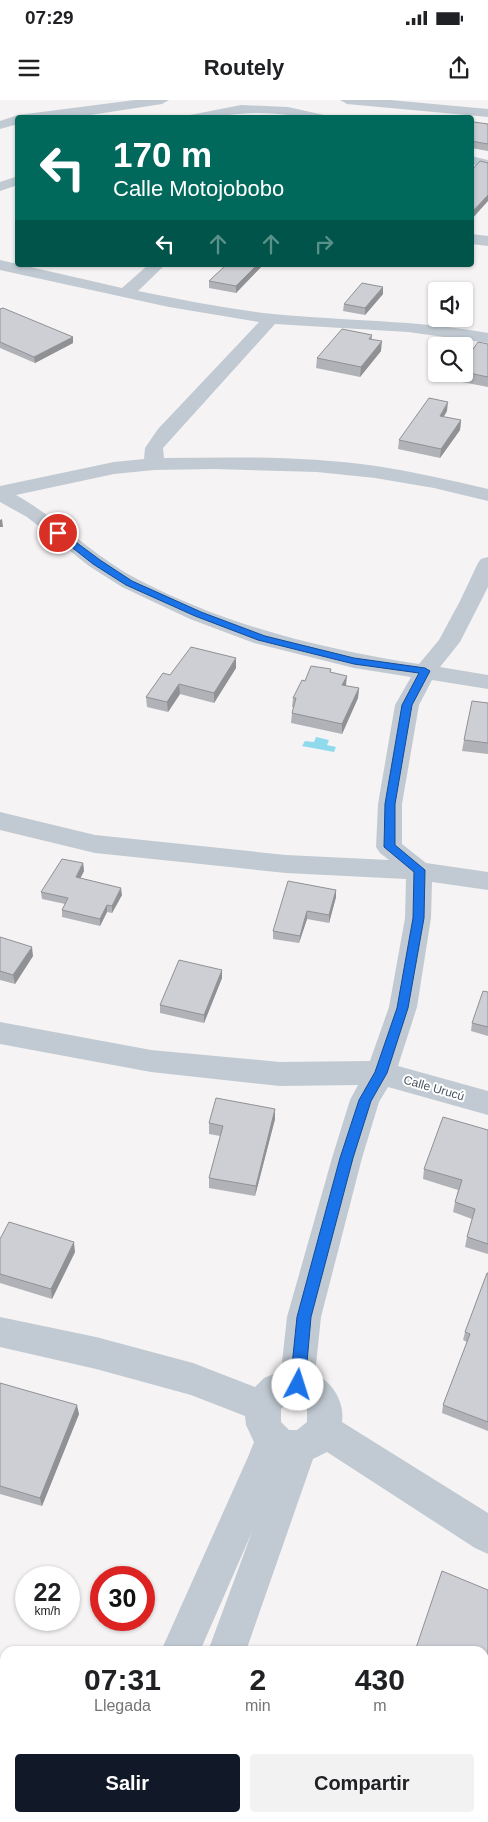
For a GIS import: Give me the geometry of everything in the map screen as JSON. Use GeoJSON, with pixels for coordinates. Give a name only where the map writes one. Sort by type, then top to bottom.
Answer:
{"type":"FeatureCollection","features":[{"type":"Feature","properties":{"kind":"street"},"geometry":{"type":"LineString","coordinates":[[61,115],[162,100]]}},
{"type":"Feature","properties":{"kind":"street"},"geometry":{"type":"LineString","coordinates":[[346,100],[488,113]]}},
{"type":"Feature","properties":{"kind":"street"},"geometry":{"type":"LineString","coordinates":[[448,100],[488,104]]}},
{"type":"Feature","properties":{"kind":"street"},"geometry":{"type":"LineString","coordinates":[[210,115],[240,109],[272,109],[308,115]]}},
{"type":"Feature","properties":{"kind":"street"},"geometry":{"type":"LineString","coordinates":[[0,125],[15,120]]}},
{"type":"Feature","properties":{"kind":"street"},"geometry":{"type":"LineString","coordinates":[[474,161],[488,164]]}},
{"type":"Feature","properties":{"kind":"street"},"geometry":{"type":"LineString","coordinates":[[0,187],[15,181]]}},
{"type":"Feature","properties":{"kind":"street"},"geometry":{"type":"LineString","coordinates":[[474,239],[488,241]]}},
{"type":"Feature","properties":{"kind":"street"},"geometry":{"type":"LineString","coordinates":[[0,265],[194,307],[271,319],[404,328],[488,338]]}},
{"type":"Feature","properties":{"kind":"street"},"geometry":{"type":"LineString","coordinates":[[126,293],[155,267]]}},
{"type":"Feature","properties":{"kind":"street"},"geometry":{"type":"LineString","coordinates":[[154,464],[154,448],[165,433],[271,319]]}},
{"type":"Feature","properties":{"kind":"street"},"geometry":{"type":"LineString","coordinates":[[0,493],[52,480],[114,468],[154,464],[317,466],[375,472],[434,482],[488,495]]}},
{"type":"Feature","properties":{"kind":"street"},"geometry":{"type":"LineString","coordinates":[[34,513],[35,502],[39,494],[52,480]]}},
{"type":"Feature","properties":{"kind":"street"},"geometry":{"type":"LineString","coordinates":[[0,493],[34,513],[96,562],[129,583],[198,614],[262,638],[354,661],[488,682]]}},
{"type":"Feature","properties":{"kind":"street"},"geometry":{"type":"LineString","coordinates":[[419,870],[389,847],[390,804],[407,705],[425,671],[449,642],[471,601],[488,563]]}},
{"type":"Feature","properties":{"kind":"street"},"geometry":{"type":"LineString","coordinates":[[0,822],[95,844],[175,854],[286,864],[419,870],[488,882]]}},
{"type":"Feature","properties":{"kind":"street"},"geometry":{"type":"LineString","coordinates":[[298,1385],[304,1317],[346,1158],[365,1100],[381,1073],[403,1008],[418,918],[419,870]]}},
{"type":"Feature","properties":{"kind":"street","name":"Calle Urucú"},"geometry":{"type":"LineString","coordinates":[[0,1033],[151,1061],[280,1074],[381,1073],[488,1103]]}},
{"type":"Feature","properties":{"kind":"street"},"geometry":{"type":"LineString","coordinates":[[0,1332],[96,1353],[192,1379],[290,1430],[414,1486],[488,1535]]}},
{"type":"Feature","properties":{"kind":"street"},"geometry":{"type":"LineString","coordinates":[[182,1646],[265,1460],[290,1430],[326,1421],[323,1401],[308,1388],[298,1385],[280,1388],[266,1399],[290,1430]]}},
{"type":"Feature","properties":{"kind":"street"},"geometry":{"type":"LineString","coordinates":[[229,1646],[242,1613],[290,1430]]}},
{"type":"Feature","properties":{"kind":"water"},"geometry":{"type":"Polygon","coordinates":[[[316,737],[329,740],[327,745],[336,747],[334,752],[302,746],[305,741],[314,742],[316,737]]]}},
{"type":"Feature","properties":{"kind":"building"},"geometry":{"type":"Polygon","coordinates":[[[474,122],[488,124],[488,144],[474,142],[474,122]]]}},
{"type":"Feature","properties":{"kind":"building"},"geometry":{"type":"Polygon","coordinates":[[[480,161],[488,163],[488,195],[474,210],[474,168],[480,161]]]}},
{"type":"Feature","properties":{"kind":"building"},"geometry":{"type":"Polygon","coordinates":[[[224,267],[255,267],[236,286],[209,281],[224,267]]]}},
{"type":"Feature","properties":{"kind":"building"},"geometry":{"type":"Polygon","coordinates":[[[362,283],[383,287],[365,308],[344,304],[362,283]]]}},
{"type":"Feature","properties":{"kind":"building"},"geometry":{"type":"Polygon","coordinates":[[[3,308],[73,337],[34,357],[0,342],[0,309],[3,308]]]}},
{"type":"Feature","properties":{"kind":"building"},"geometry":{"type":"Polygon","coordinates":[[[342,329],[372,335],[369,339],[382,341],[361,367],[317,358],[342,329]]]}},
{"type":"Feature","properties":{"kind":"building"},"geometry":{"type":"Polygon","coordinates":[[[478,342],[488,344],[488,377],[473,374],[473,349],[478,342]]]}},
{"type":"Feature","properties":{"kind":"building"},"geometry":{"type":"Polygon","coordinates":[[[429,398],[448,402],[440,416],[461,420],[441,449],[399,440],[429,398]]]}},
{"type":"Feature","properties":{"kind":"building"},"geometry":{"type":"Polygon","coordinates":[[[191,647],[236,658],[214,693],[179,684],[167,702],[146,697],[163,673],[170,675],[191,647]]]}},
{"type":"Feature","properties":{"kind":"building"},"geometry":{"type":"Polygon","coordinates":[[[311,666],[331,669],[330,672],[347,676],[342,685],[359,688],[342,724],[292,713],[296,698],[293,698],[302,680],[305,681],[311,666]]]}},
{"type":"Feature","properties":{"kind":"building"},"geometry":{"type":"Polygon","coordinates":[[[472,701],[488,703],[488,743],[464,740],[472,701]]]}},
{"type":"Feature","properties":{"kind":"building"},"geometry":{"type":"Polygon","coordinates":[[[62,859],[83,863],[76,877],[121,888],[112,906],[107,905],[100,919],[62,910],[68,898],[41,892],[62,859]]]}},
{"type":"Feature","properties":{"kind":"building"},"geometry":{"type":"Polygon","coordinates":[[[288,881],[336,890],[329,915],[307,911],[300,936],[273,931],[288,881]]]}},
{"type":"Feature","properties":{"kind":"building"},"geometry":{"type":"Polygon","coordinates":[[[0,937],[32,947],[13,975],[0,971],[0,937]]]}},
{"type":"Feature","properties":{"kind":"building"},"geometry":{"type":"Polygon","coordinates":[[[179,960],[222,970],[204,1015],[160,1005],[179,960]]]}},
{"type":"Feature","properties":{"kind":"building"},"geometry":{"type":"Polygon","coordinates":[[[483,991],[488,992],[488,1027],[472,1023],[483,991]]]}},
{"type":"Feature","properties":{"kind":"building"},"geometry":{"type":"Polygon","coordinates":[[[216,1098],[275,1109],[256,1186],[209,1178],[223,1126],[209,1123],[216,1098]]]}},
{"type":"Feature","properties":{"kind":"building"},"geometry":{"type":"Polygon","coordinates":[[[443,1117],[488,1130],[488,1244],[467,1237],[475,1209],[455,1202],[462,1180],[424,1169],[443,1117]]]}},
{"type":"Feature","properties":{"kind":"building"},"geometry":{"type":"Polygon","coordinates":[[[9,1222],[74,1242],[51,1289],[0,1274],[0,1239],[9,1222]]]}},
{"type":"Feature","properties":{"kind":"building"},"geometry":{"type":"Polygon","coordinates":[[[487,1273],[488,1422],[443,1405],[470,1334],[465,1332],[487,1273]]]}},
{"type":"Feature","properties":{"kind":"building"},"geometry":{"type":"Polygon","coordinates":[[[0,1383],[77,1405],[40,1498],[0,1486],[0,1383]]]}},
{"type":"Feature","properties":{"kind":"building"},"geometry":{"type":"Polygon","coordinates":[[[442,1571],[488,1590],[488,1646],[417,1646],[442,1571]]]}},
{"type":"Feature","properties":{"kind":"route"},"geometry":{"type":"LineString","coordinates":[[58,533],[96,562],[129,583],[198,614],[262,638],[354,661],[425,671],[407,705],[390,804],[389,847],[419,870],[418,918],[403,1008],[381,1073],[365,1100],[346,1158],[304,1317],[298,1385]]}}]}
